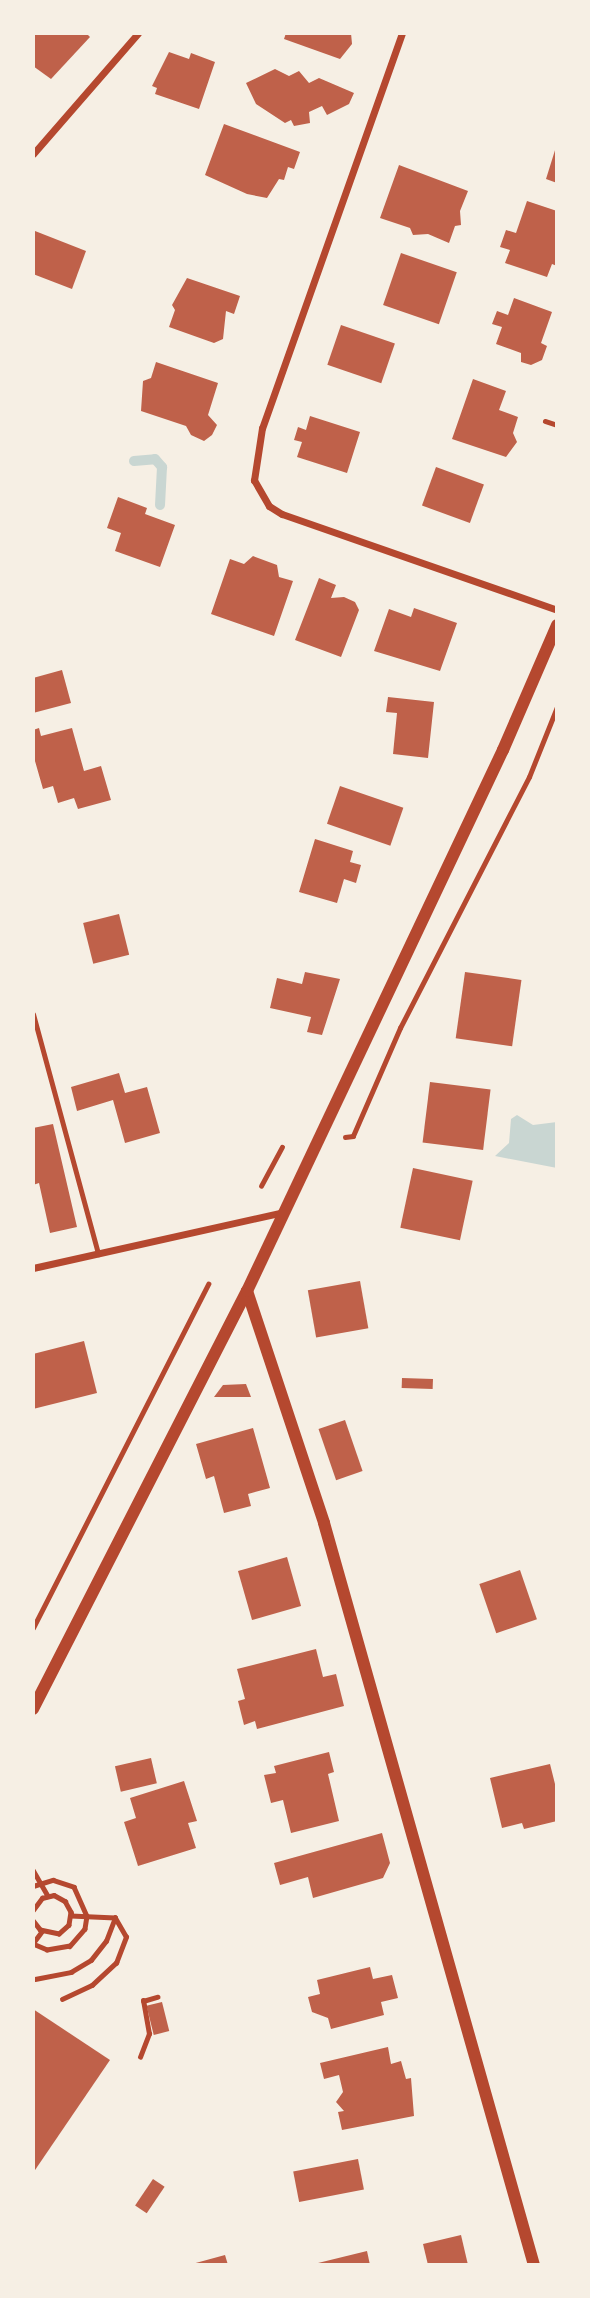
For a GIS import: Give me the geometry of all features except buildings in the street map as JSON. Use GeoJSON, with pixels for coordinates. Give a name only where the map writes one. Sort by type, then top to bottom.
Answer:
{"type":"FeatureCollection","features":[{"type":"Feature","properties":{"kind":"street"},"geometry":{"type":"LineString","coordinates":[[33,154],[138,33]]}},
{"type":"Feature","properties":{"kind":"street"},"geometry":{"type":"LineString","coordinates":[[402,33],[262,428],[254,480],[269,506],[282,514],[557,610]]}},
{"type":"Feature","properties":{"kind":"street"},"geometry":{"type":"LineString","coordinates":[[33,1709],[247,1291],[280,1213],[503,751],[557,625]]}},
{"type":"Feature","properties":{"kind":"street"},"geometry":{"type":"LineString","coordinates":[[33,1268],[280,1213]]}},
{"type":"Feature","properties":{"kind":"street"},"geometry":{"type":"LineString","coordinates":[[247,1291],[324,1523],[534,2265]]}},
{"type":"Feature","properties":{"kind":"lane"},"geometry":{"type":"LineString","coordinates":[[33,1014],[98,1254]]}},
{"type":"Feature","properties":{"kind":"path"},"geometry":{"type":"LineString","coordinates":[[545,421],[557,425]]}},
{"type":"Feature","properties":{"kind":"path"},"geometry":{"type":"LineString","coordinates":[[336,1148],[341,1137],[353,1136],[400,1028],[528,777],[557,707]]}},
{"type":"Feature","properties":{"kind":"path"},"geometry":{"type":"LineString","coordinates":[[261,1186],[282,1147]]}},
{"type":"Feature","properties":{"kind":"path"},"geometry":{"type":"LineString","coordinates":[[33,1628],[208,1284]]}},
{"type":"Feature","properties":{"kind":"path"},"geometry":{"type":"LineString","coordinates":[[33,1870],[48,1896],[65,1901],[71,1916]]}},
{"type":"Feature","properties":{"kind":"path"},"geometry":{"type":"LineString","coordinates":[[33,1886],[52,1880],[74,1887],[87,1916],[85,1929],[70,1946],[47,1950],[33,1944],[42,1931]]}},
{"type":"Feature","properties":{"kind":"path"},"geometry":{"type":"LineString","coordinates":[[34,1907],[48,1896]]}},
{"type":"Feature","properties":{"kind":"path"},"geometry":{"type":"LineString","coordinates":[[71,1916],[115,1919]]}},
{"type":"Feature","properties":{"kind":"path"},"geometry":{"type":"LineString","coordinates":[[33,1921],[42,1931],[59,1934],[71,1916]]}},
{"type":"Feature","properties":{"kind":"path"},"geometry":{"type":"LineString","coordinates":[[36,1979],[71,1972],[91,1959],[106,1941],[115,1919]]}},
{"type":"Feature","properties":{"kind":"path"},"geometry":{"type":"LineString","coordinates":[[62,1999],[92,1985],[116,1963],[126,1937],[115,1919]]}},
{"type":"Feature","properties":{"kind":"path"},"geometry":{"type":"LineString","coordinates":[[140,2057],[149,2034],[143,2001],[157,1997]]}},
{"type":"Feature","properties":{"kind":"shaded area"},"geometry":{"type":"Polygon","coordinates":[[[517,1115],[533,1125],[557,1122],[557,1168],[495,1156],[509,1143],[511,1119],[517,1115]]]}},
{"type":"Feature","properties":{"kind":"waterway"},"geometry":{"type":"LineString","coordinates":[[134,461],[155,459],[162,467],[160,505]]}}]}
